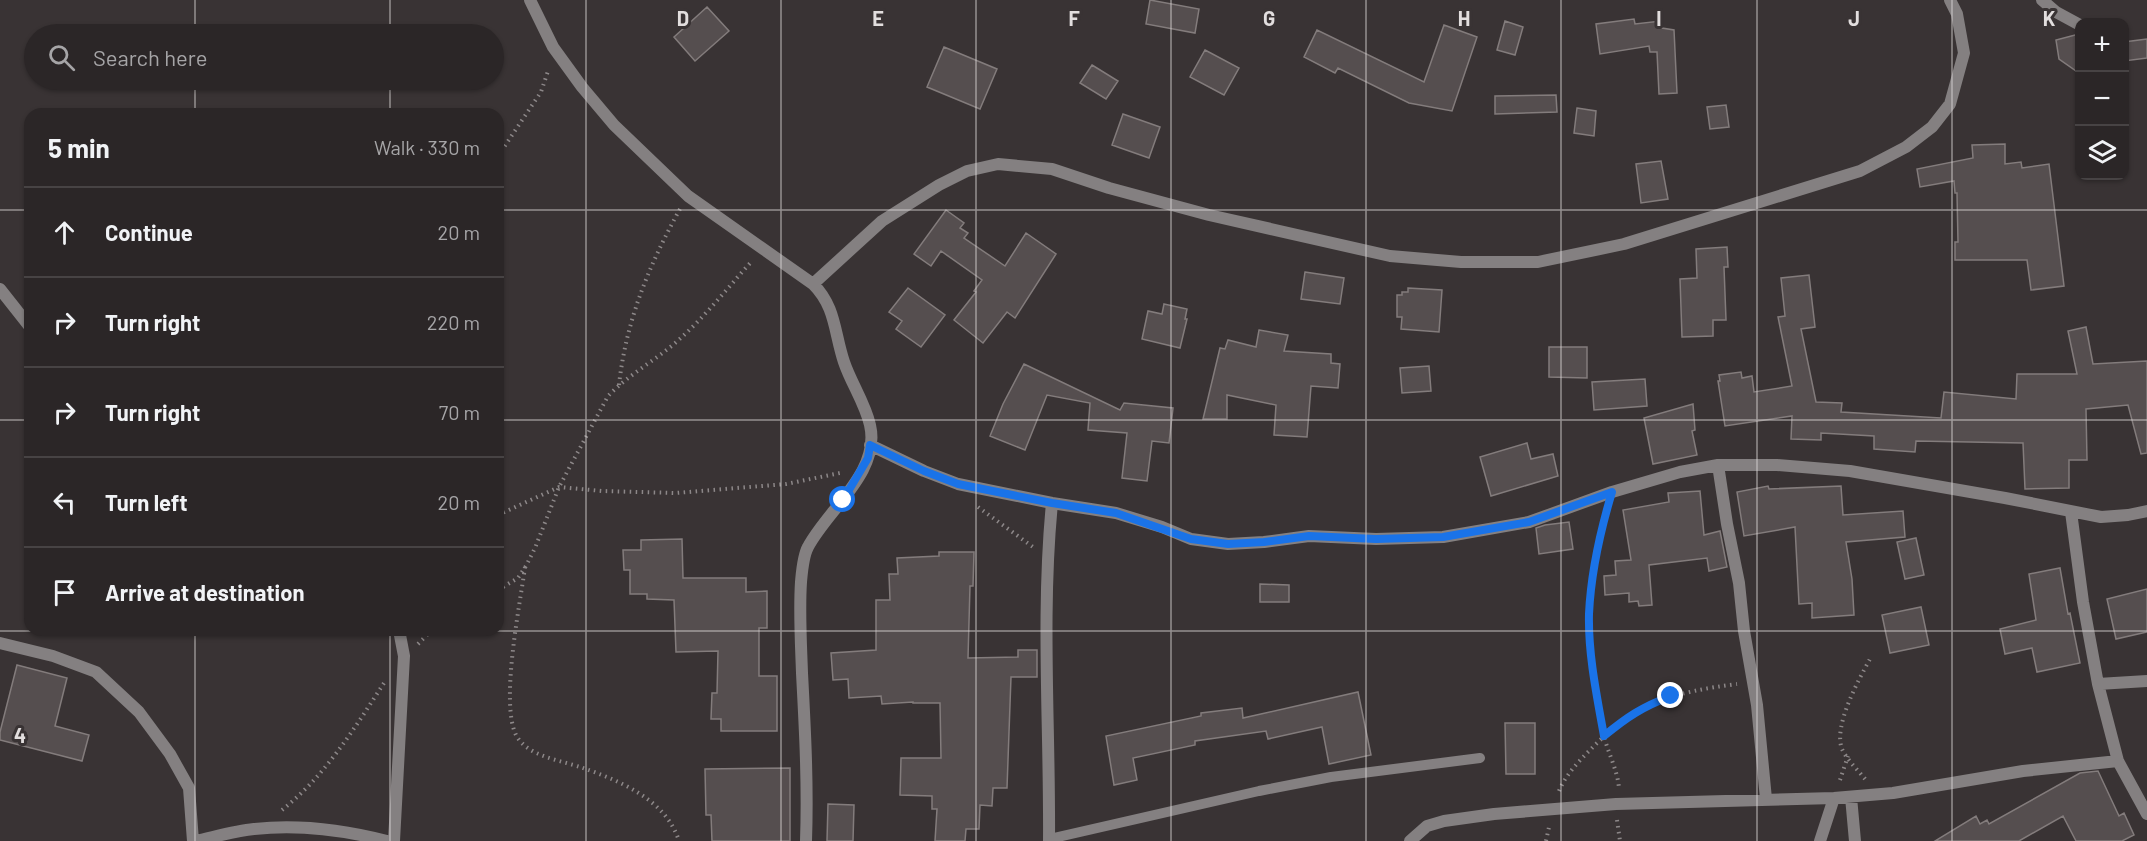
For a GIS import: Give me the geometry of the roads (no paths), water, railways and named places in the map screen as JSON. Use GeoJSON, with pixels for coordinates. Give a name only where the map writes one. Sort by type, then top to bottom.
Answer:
{"type":"FeatureCollection","features":[{"type":"Feature","properties":{"kind":"street"},"geometry":{"type":"LineString","coordinates":[[530,0],[553,47],[614,125],[688,196],[813,284],[824,295],[831,310],[837,342],[848,376],[871,427],[868,458],[843,500],[822,524],[807,549],[801,582],[800,621],[807,795],[806,841]]}},
{"type":"Feature","properties":{"kind":"street"},"geometry":{"type":"LineString","coordinates":[[813,284],[882,221],[939,185],[967,171],[998,164],[1052,169],[1109,188],[1209,215],[1390,256],[1461,262],[1538,262],[1624,244],[1860,171],[1906,147],[1932,127],[1950,104],[1964,53],[1957,14],[1950,0]]}},
{"type":"Feature","properties":{"kind":"street"},"geometry":{"type":"LineString","coordinates":[[2042,0],[2056,12],[2075,23]]}},
{"type":"Feature","properties":{"kind":"street"},"geometry":{"type":"LineString","coordinates":[[0,289],[24,319]]}},
{"type":"Feature","properties":{"kind":"street"},"geometry":{"type":"LineString","coordinates":[[870,445],[924,471],[958,484],[1116,513],[1191,539],[1228,544],[1309,536],[1376,539],[1443,537],[1529,522],[1612,492],[1680,472],[1718,465],[1777,465],[1850,471],[2101,517],[2147,511]]}},
{"type":"Feature","properties":{"kind":"street"},"geometry":{"type":"LineString","coordinates":[[1718,465],[1739,583],[1757,705],[1766,798]]}},
{"type":"Feature","properties":{"kind":"street"},"geometry":{"type":"LineString","coordinates":[[1049,840],[1050,772],[1046,662],[1047,558],[1052,503]]}},
{"type":"Feature","properties":{"kind":"street"},"geometry":{"type":"LineString","coordinates":[[2072,512],[2083,602],[2098,684],[2118,760],[2147,814]]}},
{"type":"Feature","properties":{"kind":"street"},"geometry":{"type":"LineString","coordinates":[[394,841],[404,657],[400,636]]}},
{"type":"Feature","properties":{"kind":"street"},"geometry":{"type":"LineString","coordinates":[[0,643],[52,656],[96,672],[139,712],[170,754],[189,788],[194,841],[254,829],[353,832],[387,841]]}},
{"type":"Feature","properties":{"kind":"street"},"geometry":{"type":"LineString","coordinates":[[2098,684],[2147,681]]}},
{"type":"Feature","properties":{"kind":"street"},"geometry":{"type":"LineString","coordinates":[[1410,841],[1427,826],[1443,821],[1552,808],[1766,798],[1851,797],[1893,793],[2023,771],[2118,760]]}},
{"type":"Feature","properties":{"kind":"street"},"geometry":{"type":"LineString","coordinates":[[1851,797],[1855,841]]}},
{"type":"Feature","properties":{"kind":"street"},"geometry":{"type":"LineString","coordinates":[[1820,841],[1834,798]]}},
{"type":"Feature","properties":{"kind":"lane"},"geometry":{"type":"LineString","coordinates":[[1049,840],[1321,779],[1480,758]]}}]}
